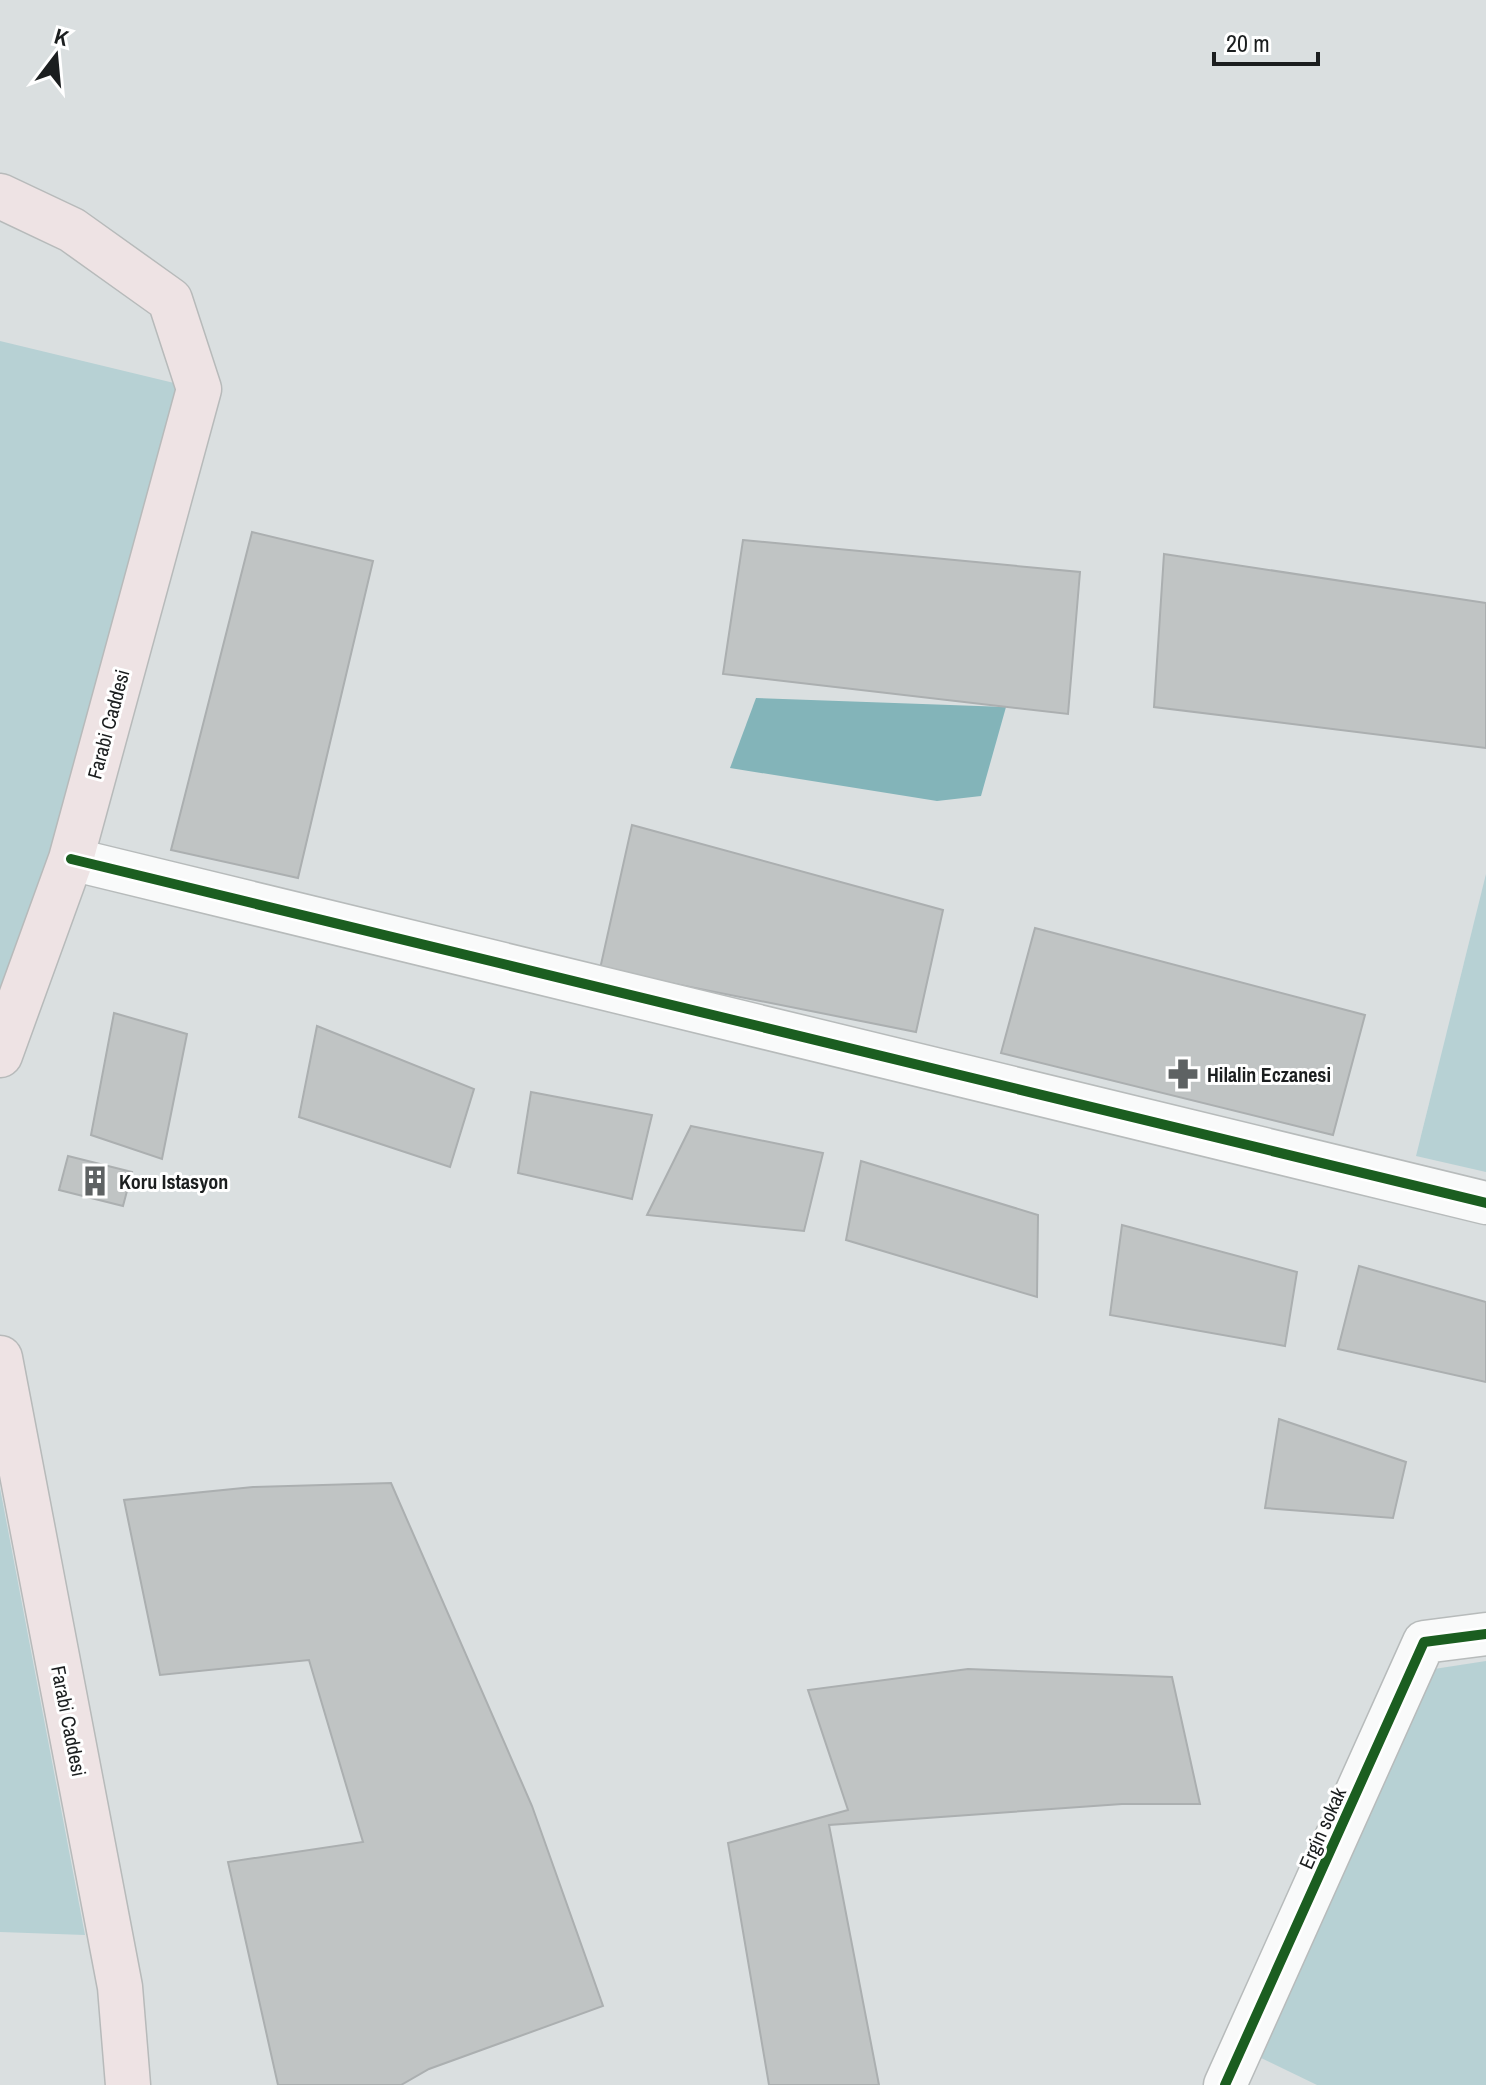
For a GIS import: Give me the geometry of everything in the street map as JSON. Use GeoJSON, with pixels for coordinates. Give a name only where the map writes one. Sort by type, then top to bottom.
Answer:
{"type":"FeatureCollection","features":[{"type":"Feature","properties":{"kind":"main road","name":"Farabi Caddesi"},"geometry":{"type":"LineString","coordinates":[[0,196],[72,230],[170,300],[199,389],[71,859],[0,1055]]}},
{"type":"Feature","properties":{"kind":"main road","name":"Farabi Caddesi"},"geometry":{"type":"LineString","coordinates":[[0,1358],[120,1987],[128,2085]]}},
{"type":"Feature","properties":{"kind":"street"},"geometry":{"type":"LineString","coordinates":[[71,859],[1486,1203]]}},
{"type":"Feature","properties":{"kind":"street","name":"Ergin sokak"},"geometry":{"type":"LineString","coordinates":[[1225,2085],[1424,1642],[1486,1634]]}},
{"type":"Feature","properties":{"kind":"shaded area"},"geometry":{"type":"Polygon","coordinates":[[[0,341],[199,389],[0,1010],[0,341]]]}},
{"type":"Feature","properties":{"kind":"shaded area"},"geometry":{"type":"Polygon","coordinates":[[[1486,874],[1486,1172],[1416,1156],[1486,874]]]}},
{"type":"Feature","properties":{"kind":"shaded area"},"geometry":{"type":"Polygon","coordinates":[[[0,1488],[85,1935],[0,1932],[0,1488]]]}},
{"type":"Feature","properties":{"kind":"shaded area"},"geometry":{"type":"Polygon","coordinates":[[[1486,1661],[1486,2085],[1317,2085],[1257,2056],[1434,1669],[1486,1661]]]}},
{"type":"Feature","properties":{"kind":"water"},"geometry":{"type":"Polygon","coordinates":[[[756,698],[1006,707],[981,796],[937,801],[730,768],[756,698]]]}},
{"type":"Feature","properties":{"kind":"building"},"geometry":{"type":"Polygon","coordinates":[[[252,532],[373,561],[298,878],[171,850],[252,532]]]}},
{"type":"Feature","properties":{"kind":"building"},"geometry":{"type":"Polygon","coordinates":[[[743,540],[1080,572],[1068,714],[723,674],[743,540]]]}},
{"type":"Feature","properties":{"kind":"building"},"geometry":{"type":"Polygon","coordinates":[[[1164,554],[1486,603],[1486,748],[1154,707],[1164,554]]]}},
{"type":"Feature","properties":{"kind":"building"},"geometry":{"type":"Polygon","coordinates":[[[632,825],[943,910],[916,1032],[600,969],[632,825]]]}},
{"type":"Feature","properties":{"kind":"building"},"geometry":{"type":"Polygon","coordinates":[[[1035,928],[1365,1015],[1333,1135],[1001,1053],[1035,928]]]}},
{"type":"Feature","properties":{"kind":"building"},"geometry":{"type":"Polygon","coordinates":[[[114,1013],[187,1034],[162,1159],[91,1135],[114,1013]]]}},
{"type":"Feature","properties":{"kind":"building"},"geometry":{"type":"Polygon","coordinates":[[[317,1026],[474,1089],[450,1167],[299,1117],[317,1026]]]}},
{"type":"Feature","properties":{"kind":"building"},"geometry":{"type":"Polygon","coordinates":[[[531,1092],[652,1115],[632,1199],[518,1173],[531,1092]]]}},
{"type":"Feature","properties":{"kind":"building"},"geometry":{"type":"Polygon","coordinates":[[[691,1126],[823,1153],[804,1231],[647,1215],[691,1126]]]}},
{"type":"Feature","properties":{"kind":"building","name":"Koru Istasyon"},"geometry":{"type":"Polygon","coordinates":[[[68,1156],[132,1172],[123,1206],[59,1190],[68,1156]]]}},
{"type":"Feature","properties":{"kind":"building"},"geometry":{"type":"Polygon","coordinates":[[[861,1161],[1038,1215],[1037,1297],[846,1240],[861,1161]]]}},
{"type":"Feature","properties":{"kind":"building"},"geometry":{"type":"Polygon","coordinates":[[[1122,1225],[1297,1272],[1285,1346],[1110,1315],[1122,1225]]]}},
{"type":"Feature","properties":{"kind":"building"},"geometry":{"type":"Polygon","coordinates":[[[1359,1266],[1486,1302],[1486,1382],[1338,1349],[1359,1266]]]}},
{"type":"Feature","properties":{"kind":"building"},"geometry":{"type":"Polygon","coordinates":[[[1279,1419],[1406,1462],[1393,1518],[1265,1508],[1279,1419]]]}},
{"type":"Feature","properties":{"kind":"building"},"geometry":{"type":"Polygon","coordinates":[[[391,1483],[532,1806],[603,2006],[429,2069],[401,2085],[278,2085],[228,1862],[363,1842],[309,1660],[160,1675],[124,1500],[253,1487],[391,1483]]]}},
{"type":"Feature","properties":{"kind":"building"},"geometry":{"type":"Polygon","coordinates":[[[968,1669],[1172,1677],[1200,1804],[1122,1804],[829,1825],[879,2085],[769,2085],[728,1843],[848,1810],[808,1690],[968,1669]]]}},
{"type":"Feature","properties":{"kind":"cycle path"},"geometry":{"type":"LineString","coordinates":[[71,859],[1486,1203]]}},
{"type":"Feature","properties":{"kind":"cycle path"},"geometry":{"type":"LineString","coordinates":[[1225,2085],[1424,1642],[1486,1634]]}},
{"type":"Feature","properties":{"kind":"place","name":"Hilalin Eczanesi"},"geometry":{"type":"Point","coordinates":[1183,1074]}},
{"type":"Feature","properties":{"kind":"place","name":"Koru Istasyon"},"geometry":{"type":"Point","coordinates":[95,1181]}}]}
